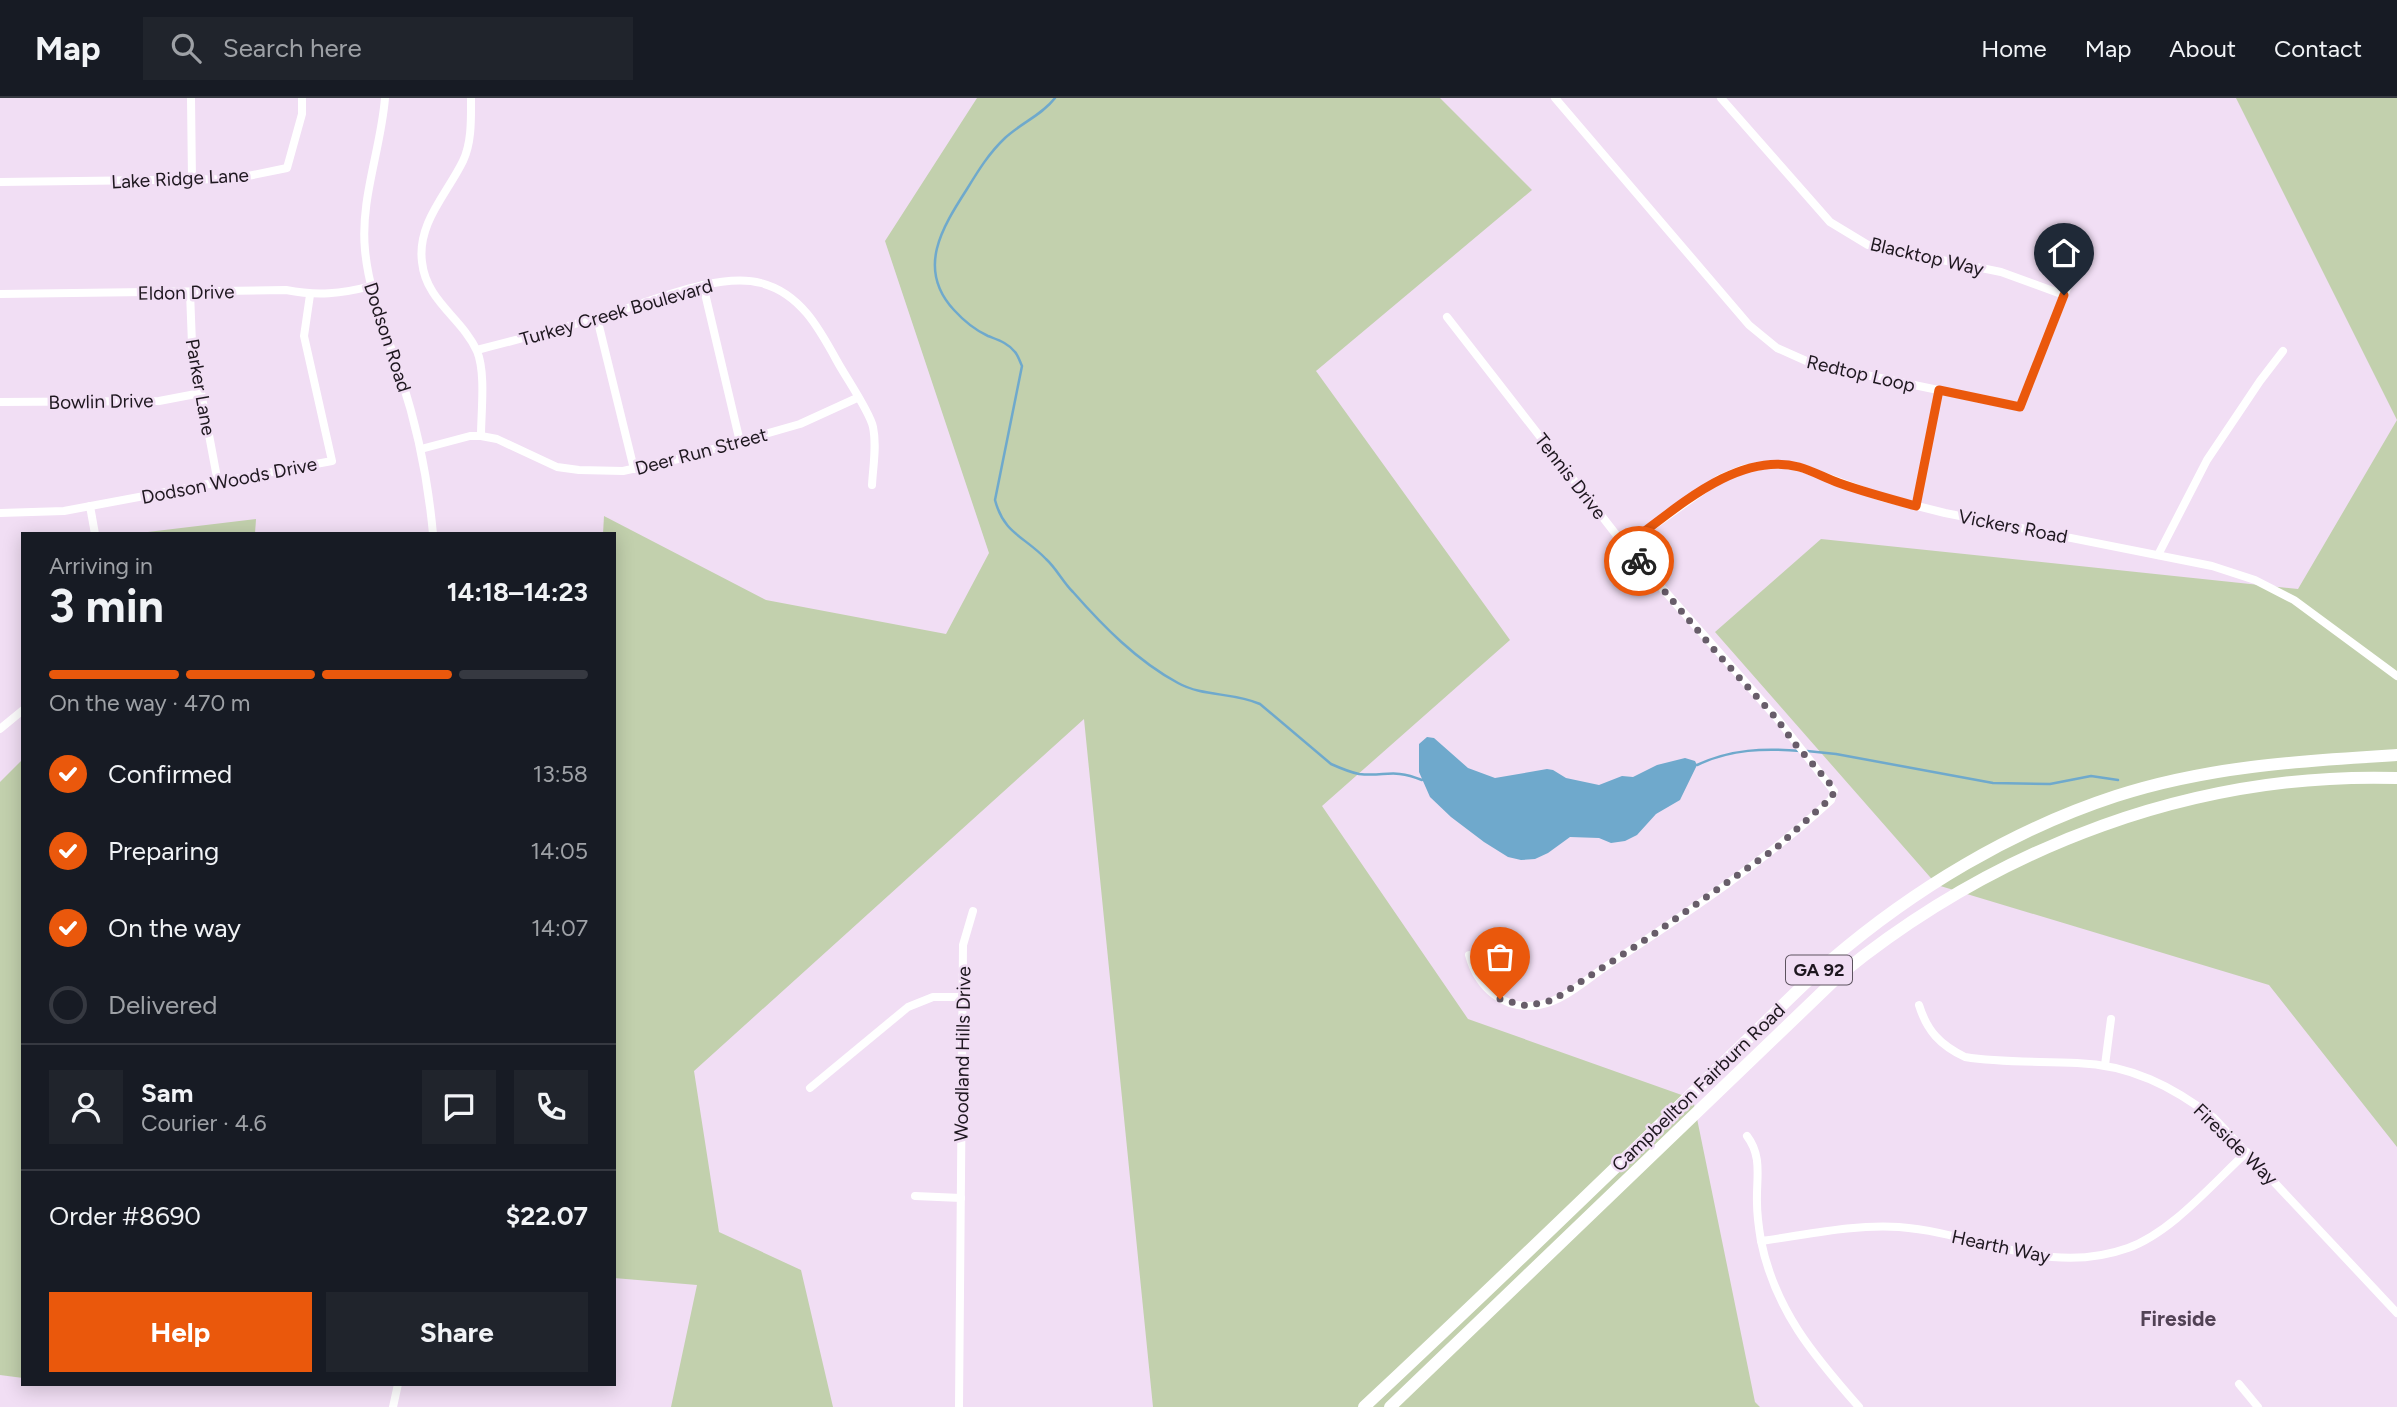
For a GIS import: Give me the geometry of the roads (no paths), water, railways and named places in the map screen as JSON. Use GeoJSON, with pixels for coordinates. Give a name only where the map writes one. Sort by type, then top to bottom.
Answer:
{"type":"FeatureCollection","features":[{"type":"Feature","properties":{"kind":"main road","name":"Campbellton Fairburn Road"},"geometry":{"type":"LineString","coordinates":[[1364,1407],[1543,1238],[1805,982],[1866,932],[1940,880],[2044,824],[2117,796],[2167,781],[2276,762],[2397,755]]}},
{"type":"Feature","properties":{"kind":"main road","name":"Campbellton Fairburn Road"},"geometry":{"type":"LineString","coordinates":[[1390,1407],[1842,972],[1888,936],[1937,904],[2051,844],[2170,804],[2230,791],[2293,782],[2397,778]]}},
{"type":"Feature","properties":{"kind":"street"},"geometry":{"type":"LineString","coordinates":[[191,98],[192,180]]}},
{"type":"Feature","properties":{"kind":"street","name":"Lake Ridge Lane"},"geometry":{"type":"LineString","coordinates":[[0,182],[233,179],[287,168],[302,114],[302,98]]}},
{"type":"Feature","properties":{"kind":"street","name":"Dodson Road"},"geometry":{"type":"LineString","coordinates":[[385,98],[366,207],[365,246],[371,286],[421,449],[433,532]]}},
{"type":"Feature","properties":{"kind":"street"},"geometry":{"type":"LineString","coordinates":[[471,98],[469,141],[464,159],[431,215],[422,237],[421,261],[425,280],[434,296],[477,350],[481,366],[481,436]]}},
{"type":"Feature","properties":{"kind":"street","name":"Redtop Loop"},"geometry":{"type":"LineString","coordinates":[[1555,98],[1749,325],[1777,348],[1813,364],[2020,407],[2085,243]]}},
{"type":"Feature","properties":{"kind":"street","name":"Blacktop Way"},"geometry":{"type":"LineString","coordinates":[[1721,98],[1830,222],[1868,245],[2001,272],[2064,295]]}},
{"type":"Feature","properties":{"kind":"street","name":"Turkey Creek Boulevard"},"geometry":{"type":"LineString","coordinates":[[477,350],[597,318],[703,285],[736,280],[761,282],[784,293],[802,306],[818,327],[873,425],[875,450],[872,485]]}},
{"type":"Feature","properties":{"kind":"street"},"geometry":{"type":"LineString","coordinates":[[703,285],[740,442]]}},
{"type":"Feature","properties":{"kind":"street","name":"Eldon Drive"},"geometry":{"type":"LineString","coordinates":[[0,294],[286,290],[310,295],[340,294],[371,286]]}},
{"type":"Feature","properties":{"kind":"street","name":"Parker Lane"},"geometry":{"type":"LineString","coordinates":[[190,292],[192,344],[218,483]]}},
{"type":"Feature","properties":{"kind":"street","name":"Dodson Woods Drive"},"geometry":{"type":"LineString","coordinates":[[0,513],[64,511],[332,461],[304,336],[310,295]]}},
{"type":"Feature","properties":{"kind":"street","name":"Tennis Drive"},"geometry":{"type":"LineString","coordinates":[[1447,317],[1625,546],[1776,718],[1834,791],[1831,800],[1776,848],[1651,936],[1553,1000],[1527,1006],[1500,999],[1479,980],[1469,955]]}},
{"type":"Feature","properties":{"kind":"street"},"geometry":{"type":"LineString","coordinates":[[597,318],[634,469]]}},
{"type":"Feature","properties":{"kind":"street"},"geometry":{"type":"LineString","coordinates":[[2158,555],[2207,460],[2283,351]]}},
{"type":"Feature","properties":{"kind":"street"},"geometry":{"type":"LineString","coordinates":[[1916,506],[1939,390]]}},
{"type":"Feature","properties":{"kind":"street","name":"Bowlin Drive"},"geometry":{"type":"LineString","coordinates":[[0,402],[159,401],[201,393]]}},
{"type":"Feature","properties":{"kind":"street","name":"Deer Run Street"},"geometry":{"type":"LineString","coordinates":[[421,449],[470,436],[481,436],[497,439],[557,467],[623,471],[800,424],[858,398]]}},
{"type":"Feature","properties":{"kind":"street","name":"Vickers Road"},"geometry":{"type":"LineString","coordinates":[[1625,546],[1719,479],[1743,469],[1766,464],[1799,467],[1859,490],[1916,506],[2212,566],[2255,580],[2305,608],[2397,676]]}},
{"type":"Feature","properties":{"kind":"street"},"geometry":{"type":"LineString","coordinates":[[90,506],[95,532]]}},
{"type":"Feature","properties":{"kind":"street"},"geometry":{"type":"LineString","coordinates":[[0,729],[21,712]]}},
{"type":"Feature","properties":{"kind":"street","name":"Woodland Hills Drive"},"geometry":{"type":"LineString","coordinates":[[959,1407],[963,945],[974,911]]}},
{"type":"Feature","properties":{"kind":"street"},"geometry":{"type":"LineString","coordinates":[[810,1088],[908,1007],[933,997],[963,997]]}},
{"type":"Feature","properties":{"kind":"street","name":"Fireside Way"},"geometry":{"type":"LineString","coordinates":[[1919,1005],[1924,1021],[1934,1037],[1965,1057],[2105,1065],[2147,1077],[2184,1095],[2214,1118],[2397,1313]]}},
{"type":"Feature","properties":{"kind":"street"},"geometry":{"type":"LineString","coordinates":[[2105,1065],[2111,1019]]}},
{"type":"Feature","properties":{"kind":"street"},"geometry":{"type":"LineString","coordinates":[[1747,1136],[1758,1159],[1757,1203],[1761,1241],[1771,1279],[1788,1316],[1807,1347],[1858,1407]]}},
{"type":"Feature","properties":{"kind":"street","name":"Hearth Way"},"geometry":{"type":"LineString","coordinates":[[1761,1241],[1857,1228],[1897,1227],[1931,1231],[2045,1258],[2096,1257],[2130,1247],[2158,1231],[2247,1152]]}},
{"type":"Feature","properties":{"kind":"street"},"geometry":{"type":"LineString","coordinates":[[915,1196],[961,1198]]}},
{"type":"Feature","properties":{"kind":"street"},"geometry":{"type":"LineString","coordinates":[[2239,1384],[2258,1407]]}},
{"type":"Feature","properties":{"kind":"street"},"geometry":{"type":"LineString","coordinates":[[393,1407],[398,1386]]}},
{"type":"Feature","properties":{"kind":"water"},"geometry":{"type":"Polygon","coordinates":[[[1427,737],[1434,738],[1468,768],[1495,778],[1547,769],[1566,778],[1599,785],[1622,776],[1633,777],[1657,765],[1685,758],[1695,761],[1697,765],[1680,800],[1656,814],[1637,835],[1625,841],[1611,843],[1599,838],[1570,837],[1548,853],[1535,859],[1521,860],[1508,857],[1484,842],[1430,797],[1419,772],[1419,744],[1427,737]]]}},
{"type":"Feature","properties":{"kind":"waterway"},"geometry":{"type":"LineString","coordinates":[[1055,98],[1005,138],[984,162],[949,219],[937,249],[936,279],[943,295],[965,321],[978,331],[1009,346],[1022,366],[995,500],[999,511],[1009,528],[1050,563],[1069,588],[1109,630],[1135,654],[1163,674],[1198,691],[1260,704],[1331,764],[1359,774],[1396,774],[1422,780]]}},
{"type":"Feature","properties":{"kind":"waterway"},"geometry":{"type":"LineString","coordinates":[[1697,765],[1748,751],[1801,751]]}},
{"type":"Feature","properties":{"kind":"waterway"},"geometry":{"type":"LineString","coordinates":[[1807,751],[1993,783],[2050,784],[2091,776],[2118,780]]}},
{"type":"Feature","properties":{"kind":"district","name":"Fireside"},"geometry":{"type":"Point","coordinates":[2178,1319]}}]}
